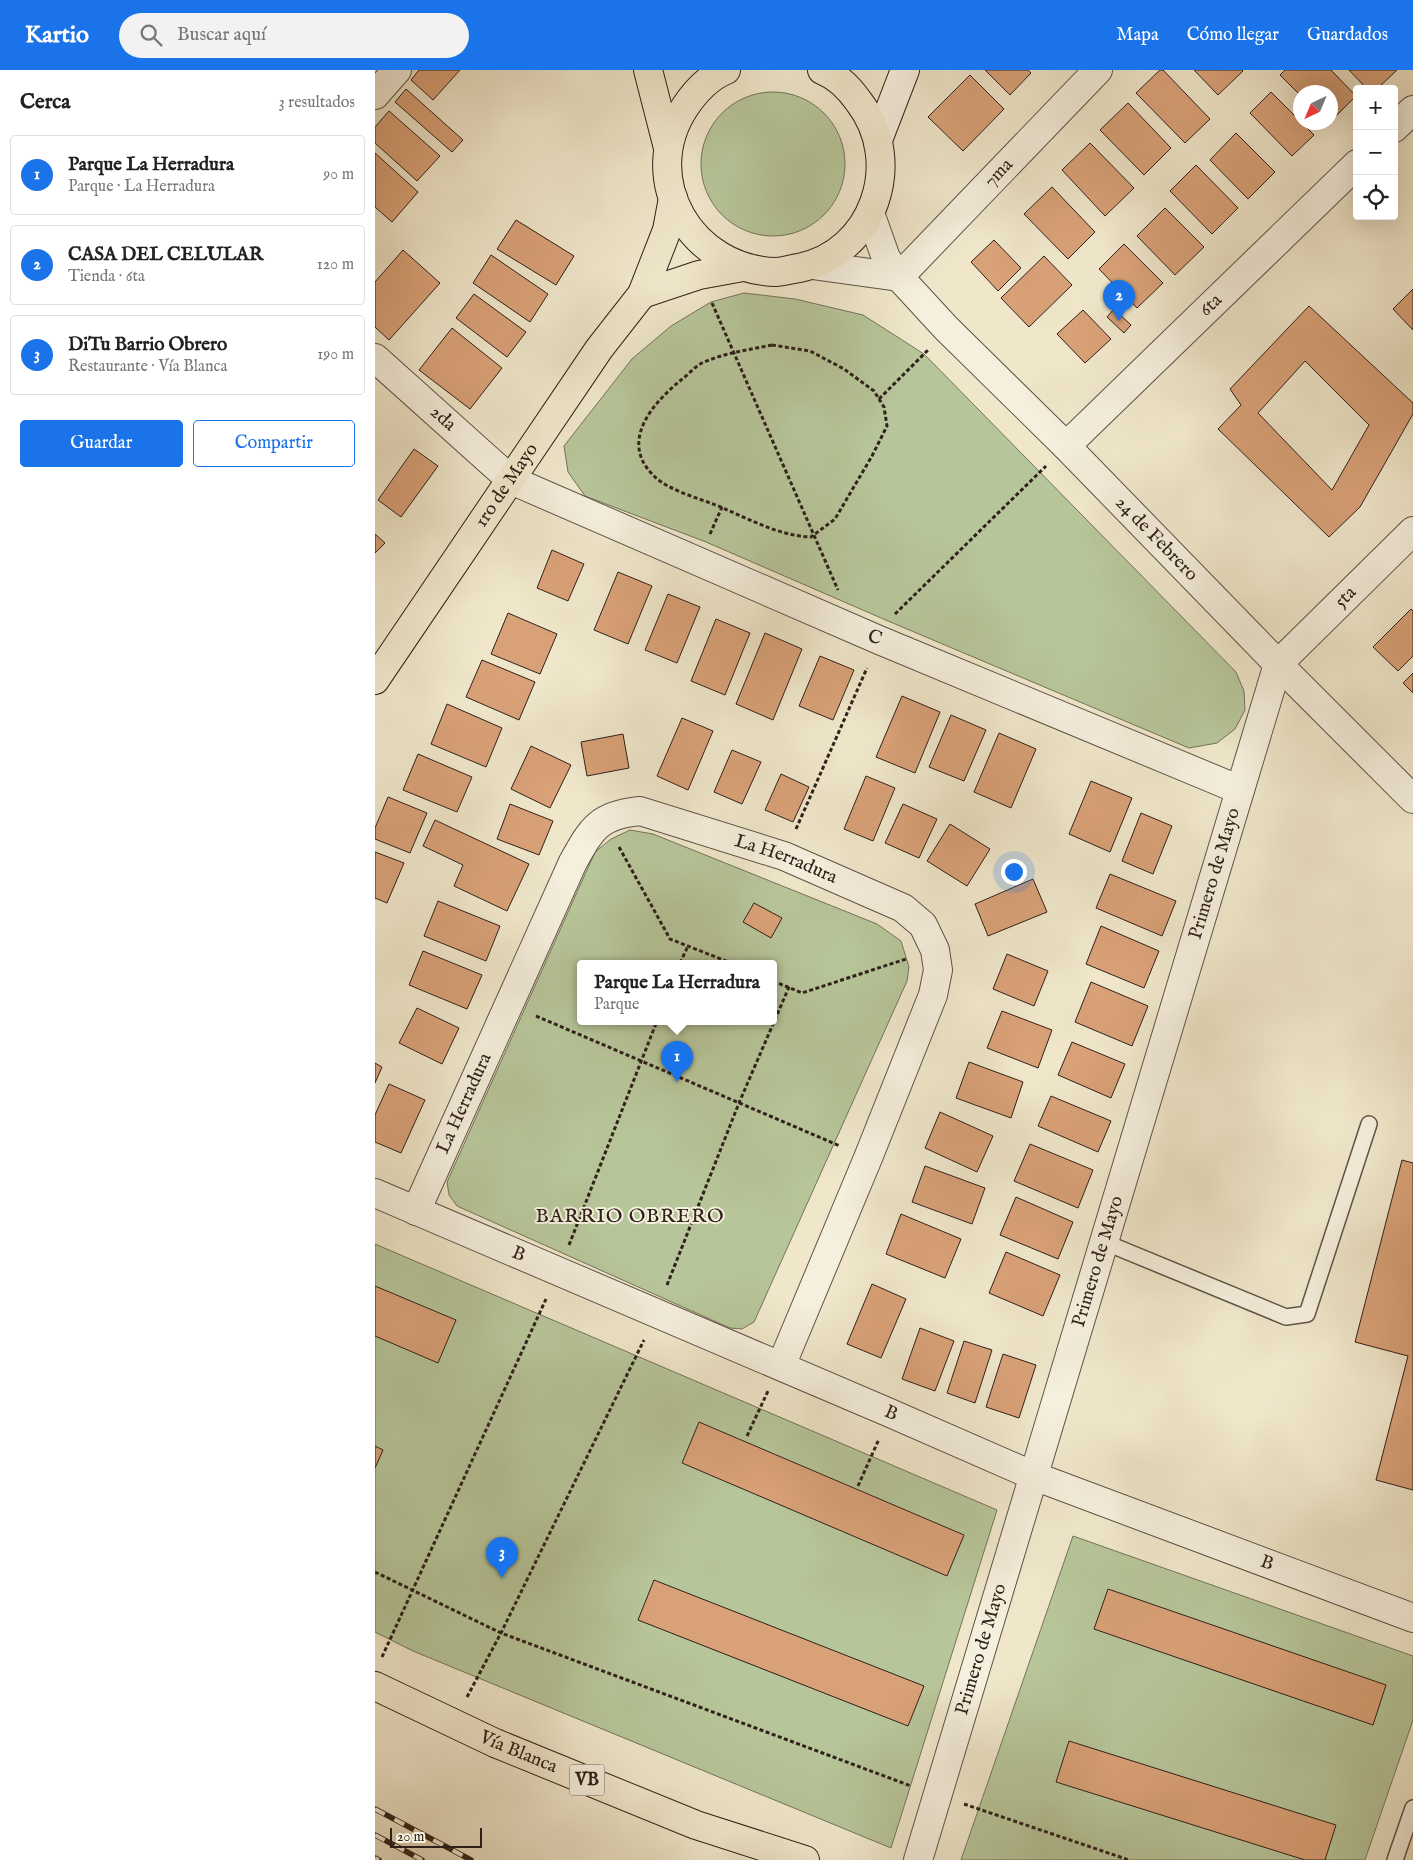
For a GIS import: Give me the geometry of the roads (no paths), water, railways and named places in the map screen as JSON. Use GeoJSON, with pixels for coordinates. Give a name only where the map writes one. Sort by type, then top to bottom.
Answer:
{"type":"FeatureCollection","features":[{"type":"Feature","properties":{"kind":"main road"},"geometry":{"type":"LineString","coordinates":[[648,70],[668,148],[668,174],[673,198],[683,222],[700,242],[720,257],[743,267],[777,272],[811,266],[829,257],[846,245],[870,213],[878,190],[881,165],[878,140],[867,113],[849,89],[822,70]]}},
{"type":"Feature","properties":{"kind":"main road"},"geometry":{"type":"LineString","coordinates":[[668,148],[677,119],[694,94],[717,74],[726,70]]}},
{"type":"Feature","properties":{"kind":"main road","name":"1ro de Mayo"},"geometry":{"type":"LineString","coordinates":[[375,680],[599,349],[642,294],[667,230],[673,198]]}},
{"type":"Feature","properties":{"kind":"main road"},"geometry":{"type":"LineString","coordinates":[[642,294],[699,275],[743,267]]}},
{"type":"Feature","properties":{"kind":"main road","name":"Vía Blanca"},"geometry":{"type":"LineString","coordinates":[[375,1686],[495,1742],[695,1825],[805,1860]]}},
{"type":"Feature","properties":{"kind":"street"},"geometry":{"type":"LineString","coordinates":[[375,95],[397,70]]}},
{"type":"Feature","properties":{"kind":"street"},"geometry":{"type":"LineString","coordinates":[[878,140],[905,70]]}},
{"type":"Feature","properties":{"kind":"street","name":"7ma"},"geometry":{"type":"LineString","coordinates":[[899,277],[1098,70]]}},
{"type":"Feature","properties":{"kind":"street"},"geometry":{"type":"LineString","coordinates":[[1398,124],[1413,110]]}},
{"type":"Feature","properties":{"kind":"street","name":"6ta"},"geometry":{"type":"LineString","coordinates":[[1066,446],[1353,168]]}},
{"type":"Feature","properties":{"kind":"street","name":"24 de Febrero"},"geometry":{"type":"LineString","coordinates":[[870,213],[886,258],[899,277],[946,328],[1066,446],[1278,664],[1413,799]]}},
{"type":"Feature","properties":{"kind":"street"},"geometry":{"type":"LineString","coordinates":[[811,266],[899,277]]}},
{"type":"Feature","properties":{"kind":"street","name":"2da"},"geometry":{"type":"LineString","coordinates":[[375,358],[511,480]]}},
{"type":"Feature","properties":{"kind":"street","name":"C"},"geometry":{"type":"LineString","coordinates":[[511,480],[851,628],[1240,790]]}},
{"type":"Feature","properties":{"kind":"street","name":"5ta"},"geometry":{"type":"LineString","coordinates":[[1278,664],[1413,531]]}},
{"type":"Feature","properties":{"kind":"street","name":"Primero de Mayo"},"geometry":{"type":"LineString","coordinates":[[918,1860],[1278,664]]}},
{"type":"Feature","properties":{"kind":"street","name":"La Herradura"},"geometry":{"type":"LineString","coordinates":[[416,1211],[573,862],[588,835],[604,820],[619,813],[640,811],[784,856],[903,908],[923,925],[935,950],[939,970],[933,995],[868,1158],[781,1366]]}},
{"type":"Feature","properties":{"kind":"street","name":"B"},"geometry":{"type":"LineString","coordinates":[[375,1193],[1034,1476],[1413,1618]]}},
{"type":"Feature","properties":{"kind":"lane"},"geometry":{"type":"LineString","coordinates":[[1104,1242],[1286,1317],[1307,1314],[1369,1124]]}},
{"type":"Feature","properties":{"kind":"lane"},"geometry":{"type":"LineString","coordinates":[[1395,1860],[1413,1808]]}},
{"type":"Feature","properties":{"kind":"railway"},"geometry":{"type":"LineString","coordinates":[[375,1809],[471,1860]]}},
{"type":"Feature","properties":{"kind":"railway"},"geometry":{"type":"LineString","coordinates":[[375,1835],[422,1860]]}},
{"type":"Feature","properties":{"kind":"railway"},"geometry":{"type":"LineString","coordinates":[[375,1858],[379,1860]]}},
{"type":"Feature","properties":{"kind":"place","name":"CASA DEL CELULAR"},"geometry":{"type":"Point","coordinates":[1119,321]}},
{"type":"Feature","properties":{"kind":"place","name":"Parque La Herradura"},"geometry":{"type":"Point","coordinates":[677,1082]}},
{"type":"Feature","properties":{"kind":"place","name":"DiTu Barrio Obrero"},"geometry":{"type":"Point","coordinates":[502,1578]}},
{"type":"Feature","properties":{"kind":"district","name":"BARRIO OBRERO"},"geometry":{"type":"Point","coordinates":[630,1216]}}]}
